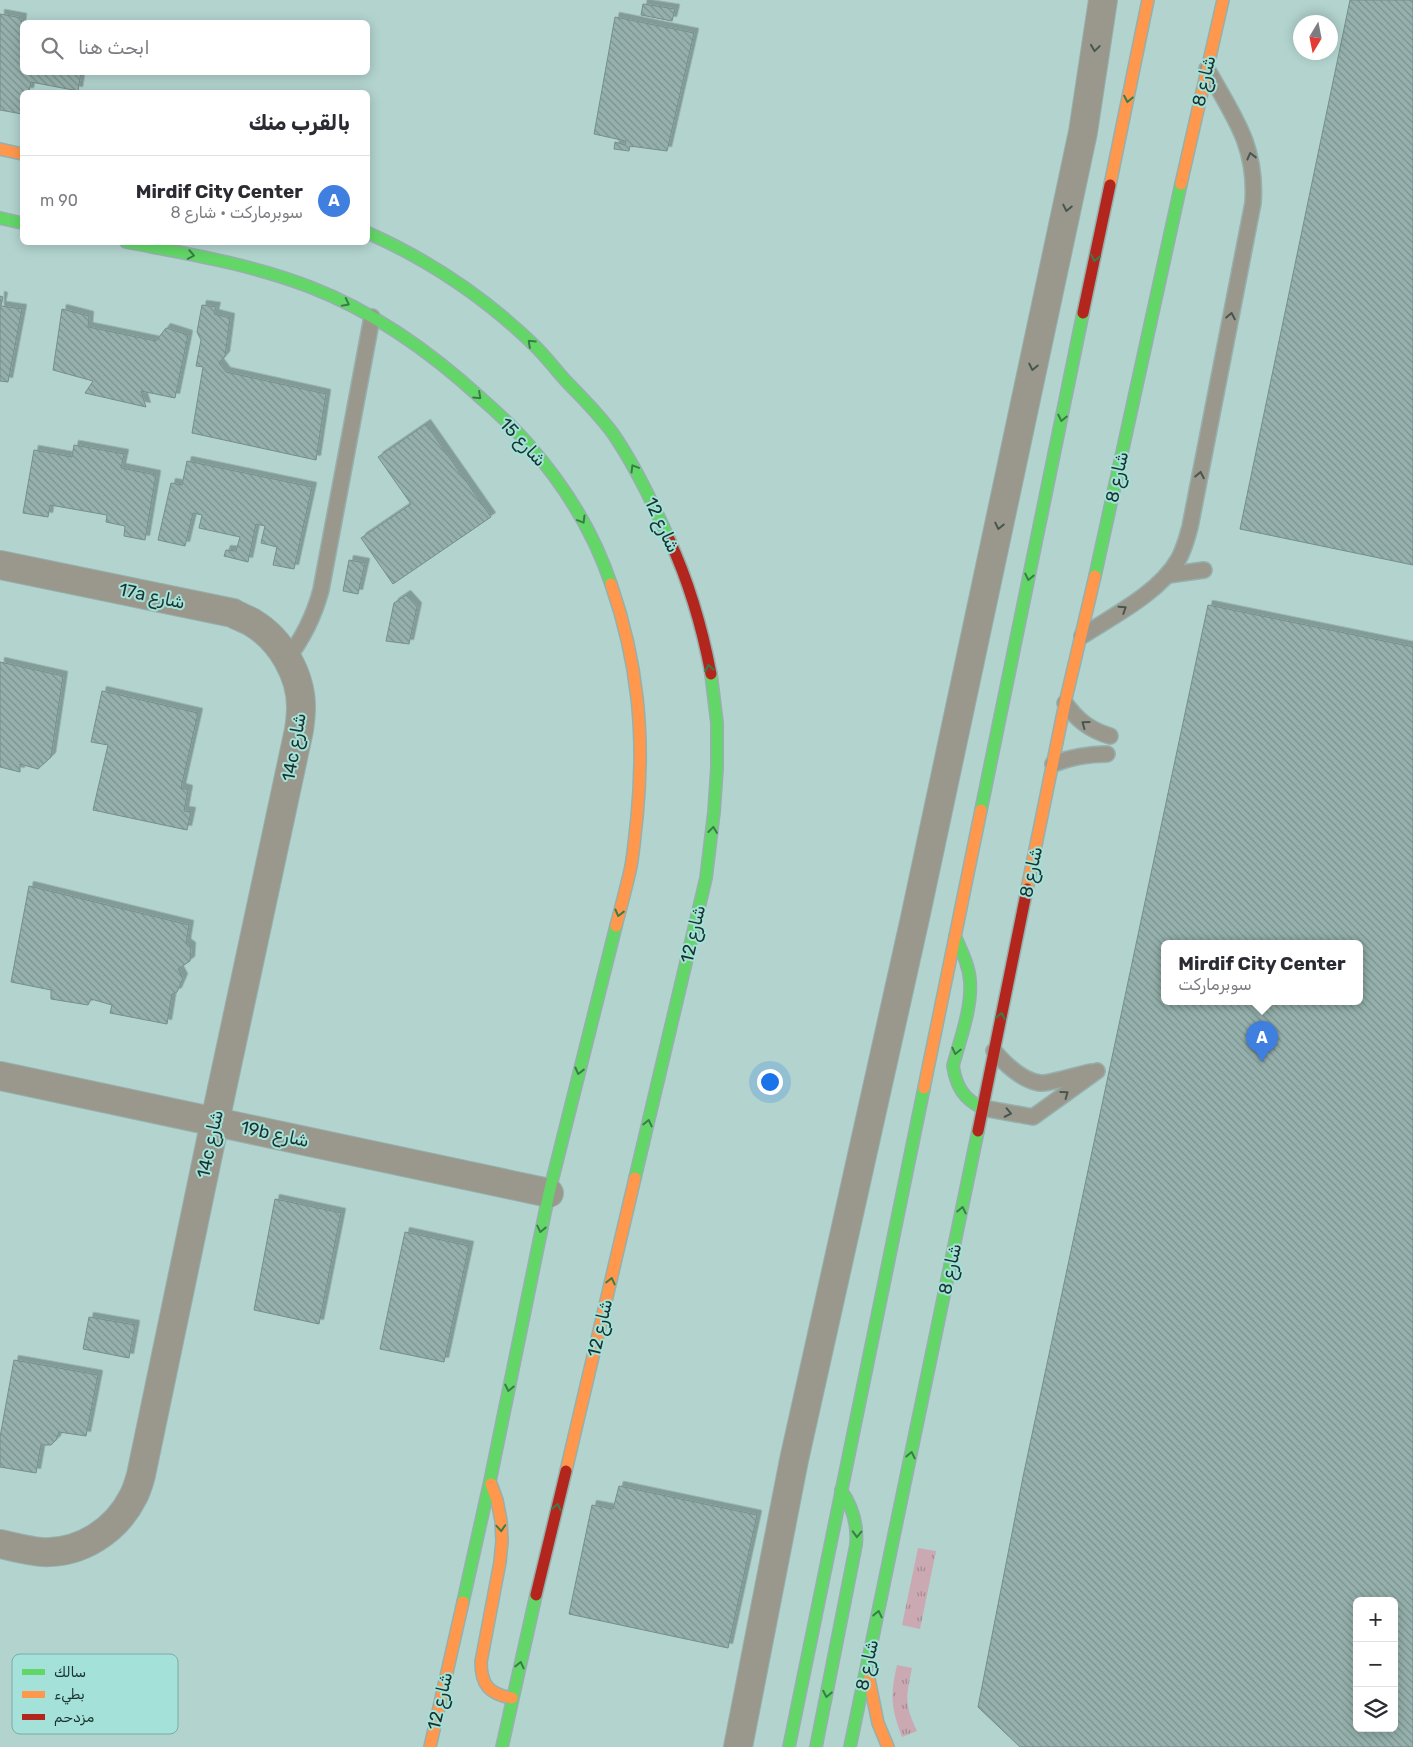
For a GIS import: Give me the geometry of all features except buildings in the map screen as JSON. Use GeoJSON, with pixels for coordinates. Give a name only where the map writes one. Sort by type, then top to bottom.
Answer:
{"type":"FeatureCollection","features":[{"type":"Feature","properties":{"kind":"street"},"geometry":{"type":"LineString","coordinates":[[738,1747],[794,1460],[915,918],[1083,132],[1103,0]]}},
{"type":"Feature","properties":{"kind":"street"},"geometry":{"type":"LineString","coordinates":[[789,1747],[1148,0]]}},
{"type":"Feature","properties":{"kind":"street","name":"شارع 8"},"geometry":{"type":"LineString","coordinates":[[850,1747],[1065,703],[1082,636],[1223,0]]}},
{"type":"Feature","properties":{"kind":"street"},"geometry":{"type":"LineString","coordinates":[[0,149],[20,154]]}},
{"type":"Feature","properties":{"kind":"street"},"geometry":{"type":"LineString","coordinates":[[0,218],[20,223]]}},
{"type":"Feature","properties":{"kind":"street","name":"شارع 12"},"geometry":{"type":"LineString","coordinates":[[372,235],[420,259],[462,285],[501,316],[537,348],[604,421],[635,469],[676,553],[689,586],[704,637],[715,700],[718,757],[714,826],[706,878],[502,1747]]}},
{"type":"Feature","properties":{"kind":"street","name":"شارع 15"},"geometry":{"type":"LineString","coordinates":[[141,245],[242,265],[289,279],[334,297],[372,317],[419,346],[458,376],[534,451],[564,490],[586,527],[607,572],[626,629],[635,672],[640,721],[637,820],[631,866]]}},
{"type":"Feature","properties":{"kind":"street","name":"17a شارع"},"geometry":{"type":"LineString","coordinates":[[0,565],[232,613],[254,624],[273,640],[287,659]]}},
{"type":"Feature","properties":{"kind":"street","name":"14c شارع"},"geometry":{"type":"LineString","coordinates":[[10,1546],[43,1552],[65,1550],[87,1543],[106,1532],[122,1515],[134,1496],[141,1475],[215,1121],[300,730],[301,706],[297,682],[287,659]]}},
{"type":"Feature","properties":{"kind":"street","name":"شارع 12"},"geometry":{"type":"LineString","coordinates":[[430,1747],[490,1481],[549,1193],[631,866]]}},
{"type":"Feature","properties":{"kind":"street"},"geometry":{"type":"LineString","coordinates":[[955,936],[965,959],[970,982],[968,1000],[953,1066],[954,1077],[957,1088],[964,1097],[973,1104],[983,1108]]}},
{"type":"Feature","properties":{"kind":"street","name":"19b شارع"},"geometry":{"type":"LineString","coordinates":[[0,1076],[549,1193]]}},
{"type":"Feature","properties":{"kind":"street"},"geometry":{"type":"LineString","coordinates":[[490,1481],[497,1500],[502,1541],[500,1562],[480,1662],[480,1673],[484,1683],[491,1692],[501,1697],[512,1698]]}},
{"type":"Feature","properties":{"kind":"street"},"geometry":{"type":"LineString","coordinates":[[816,1747],[858,1530],[856,1516],[850,1502],[841,1490]]}},
{"type":"Feature","properties":{"kind":"street"},"geometry":{"type":"LineString","coordinates":[[868,1664],[871,1696],[882,1737],[888,1747]]}},
{"type":"Feature","properties":{"kind":"lane"},"geometry":{"type":"LineString","coordinates":[[1082,636],[1156,587],[1178,560],[1190,527],[1254,203],[1255,184],[1253,164],[1248,146],[1207,69]]}},
{"type":"Feature","properties":{"kind":"lane"},"geometry":{"type":"LineString","coordinates":[[287,659],[309,627],[321,590],[372,317]]}},
{"type":"Feature","properties":{"kind":"lane"},"geometry":{"type":"LineString","coordinates":[[1168,574],[1204,570]]}},
{"type":"Feature","properties":{"kind":"lane"},"geometry":{"type":"LineString","coordinates":[[1065,703],[1084,724],[1097,732],[1110,736]]}},
{"type":"Feature","properties":{"kind":"lane"},"geometry":{"type":"LineString","coordinates":[[1053,764],[1079,756],[1107,754]]}},
{"type":"Feature","properties":{"kind":"lane"},"geometry":{"type":"LineString","coordinates":[[983,1108],[1033,1118],[1097,1071],[1040,1083],[1014,1071],[994,1051]]}},
{"type":"Feature","properties":{"kind":"green space"},"geometry":{"type":"Polygon","coordinates":[[[918,1548],[936,1551],[920,1629],[902,1625],[918,1548]]]}},
{"type":"Feature","properties":{"kind":"green space"},"geometry":{"type":"Polygon","coordinates":[[[897,1665],[912,1668],[907,1700],[917,1731],[902,1737],[893,1701],[893,1685],[897,1665]]]}},
{"type":"Feature","properties":{"kind":"traffic: fast"},"geometry":{"type":"LineString","coordinates":[[1095,576],[1181,184]]}},
{"type":"Feature","properties":{"kind":"traffic: fast"},"geometry":{"type":"LineString","coordinates":[[0,218],[20,223]]}},
{"type":"Feature","properties":{"kind":"traffic: fast"},"geometry":{"type":"LineString","coordinates":[[370,234],[414,256],[457,282],[498,313],[544,355],[611,430],[638,475],[669,539]]}},
{"type":"Feature","properties":{"kind":"traffic: fast"},"geometry":{"type":"LineString","coordinates":[[142,245],[242,266],[310,287],[357,308],[423,350],[501,416],[542,460],[577,510],[596,546],[611,584]]}},
{"type":"Feature","properties":{"kind":"traffic: fast"},"geometry":{"type":"LineString","coordinates":[[981,810],[1083,313]]}},
{"type":"Feature","properties":{"kind":"traffic: fast"},"geometry":{"type":"LineString","coordinates":[[635,1178],[706,878],[717,768],[717,723],[711,674]]}},
{"type":"Feature","properties":{"kind":"traffic: fast"},"geometry":{"type":"LineString","coordinates":[[463,1602],[490,1481],[549,1193],[616,926]]}},
{"type":"Feature","properties":{"kind":"traffic: fast"},"geometry":{"type":"LineString","coordinates":[[955,936],[968,969],[970,992],[965,1024],[953,1066],[956,1080],[962,1092],[976,1105],[983,1108]]}},
{"type":"Feature","properties":{"kind":"traffic: fast"},"geometry":{"type":"LineString","coordinates":[[789,1747],[924,1088]]}},
{"type":"Feature","properties":{"kind":"traffic: fast"},"geometry":{"type":"LineString","coordinates":[[850,1747],[978,1131]]}},
{"type":"Feature","properties":{"kind":"traffic: fast"},"geometry":{"type":"LineString","coordinates":[[816,1747],[856,1545],[854,1516],[841,1490]]}},
{"type":"Feature","properties":{"kind":"traffic: fast"},"geometry":{"type":"LineString","coordinates":[[502,1747],[536,1595]]}},
{"type":"Feature","properties":{"kind":"traffic: slow"},"geometry":{"type":"LineString","coordinates":[[1110,185],[1148,0]]}},
{"type":"Feature","properties":{"kind":"traffic: slow"},"geometry":{"type":"LineString","coordinates":[[1181,184],[1223,0]]}},
{"type":"Feature","properties":{"kind":"traffic: slow"},"geometry":{"type":"LineString","coordinates":[[0,149],[20,154]]}},
{"type":"Feature","properties":{"kind":"traffic: slow"},"geometry":{"type":"LineString","coordinates":[[1027,889],[1065,703],[1095,576]]}},
{"type":"Feature","properties":{"kind":"traffic: slow"},"geometry":{"type":"LineString","coordinates":[[611,584],[628,642],[633,670],[637,699],[640,757],[633,854],[616,926]]}},
{"type":"Feature","properties":{"kind":"traffic: slow"},"geometry":{"type":"LineString","coordinates":[[924,1088],[981,810]]}},
{"type":"Feature","properties":{"kind":"traffic: slow"},"geometry":{"type":"LineString","coordinates":[[566,1471],[635,1178]]}},
{"type":"Feature","properties":{"kind":"traffic: slow"},"geometry":{"type":"LineString","coordinates":[[491,1484],[497,1500],[502,1541],[481,1670],[485,1682],[492,1691],[512,1698]]}},
{"type":"Feature","properties":{"kind":"traffic: slow"},"geometry":{"type":"LineString","coordinates":[[430,1747],[463,1602]]}},
{"type":"Feature","properties":{"kind":"traffic: slow"},"geometry":{"type":"LineString","coordinates":[[869,1679],[878,1723],[888,1747]]}},
{"type":"Feature","properties":{"kind":"traffic: jam"},"geometry":{"type":"LineString","coordinates":[[1083,313],[1110,185]]}},
{"type":"Feature","properties":{"kind":"traffic: jam"},"geometry":{"type":"LineString","coordinates":[[669,539],[694,605],[711,674]]}},
{"type":"Feature","properties":{"kind":"traffic: jam"},"geometry":{"type":"LineString","coordinates":[[978,1131],[1027,889]]}},
{"type":"Feature","properties":{"kind":"traffic: jam"},"geometry":{"type":"LineString","coordinates":[[536,1595],[566,1471]]}},
{"type":"Feature","properties":{"kind":"place","name":"Mirdif City Center"},"geometry":{"type":"Point","coordinates":[1262,1062]}}]}
